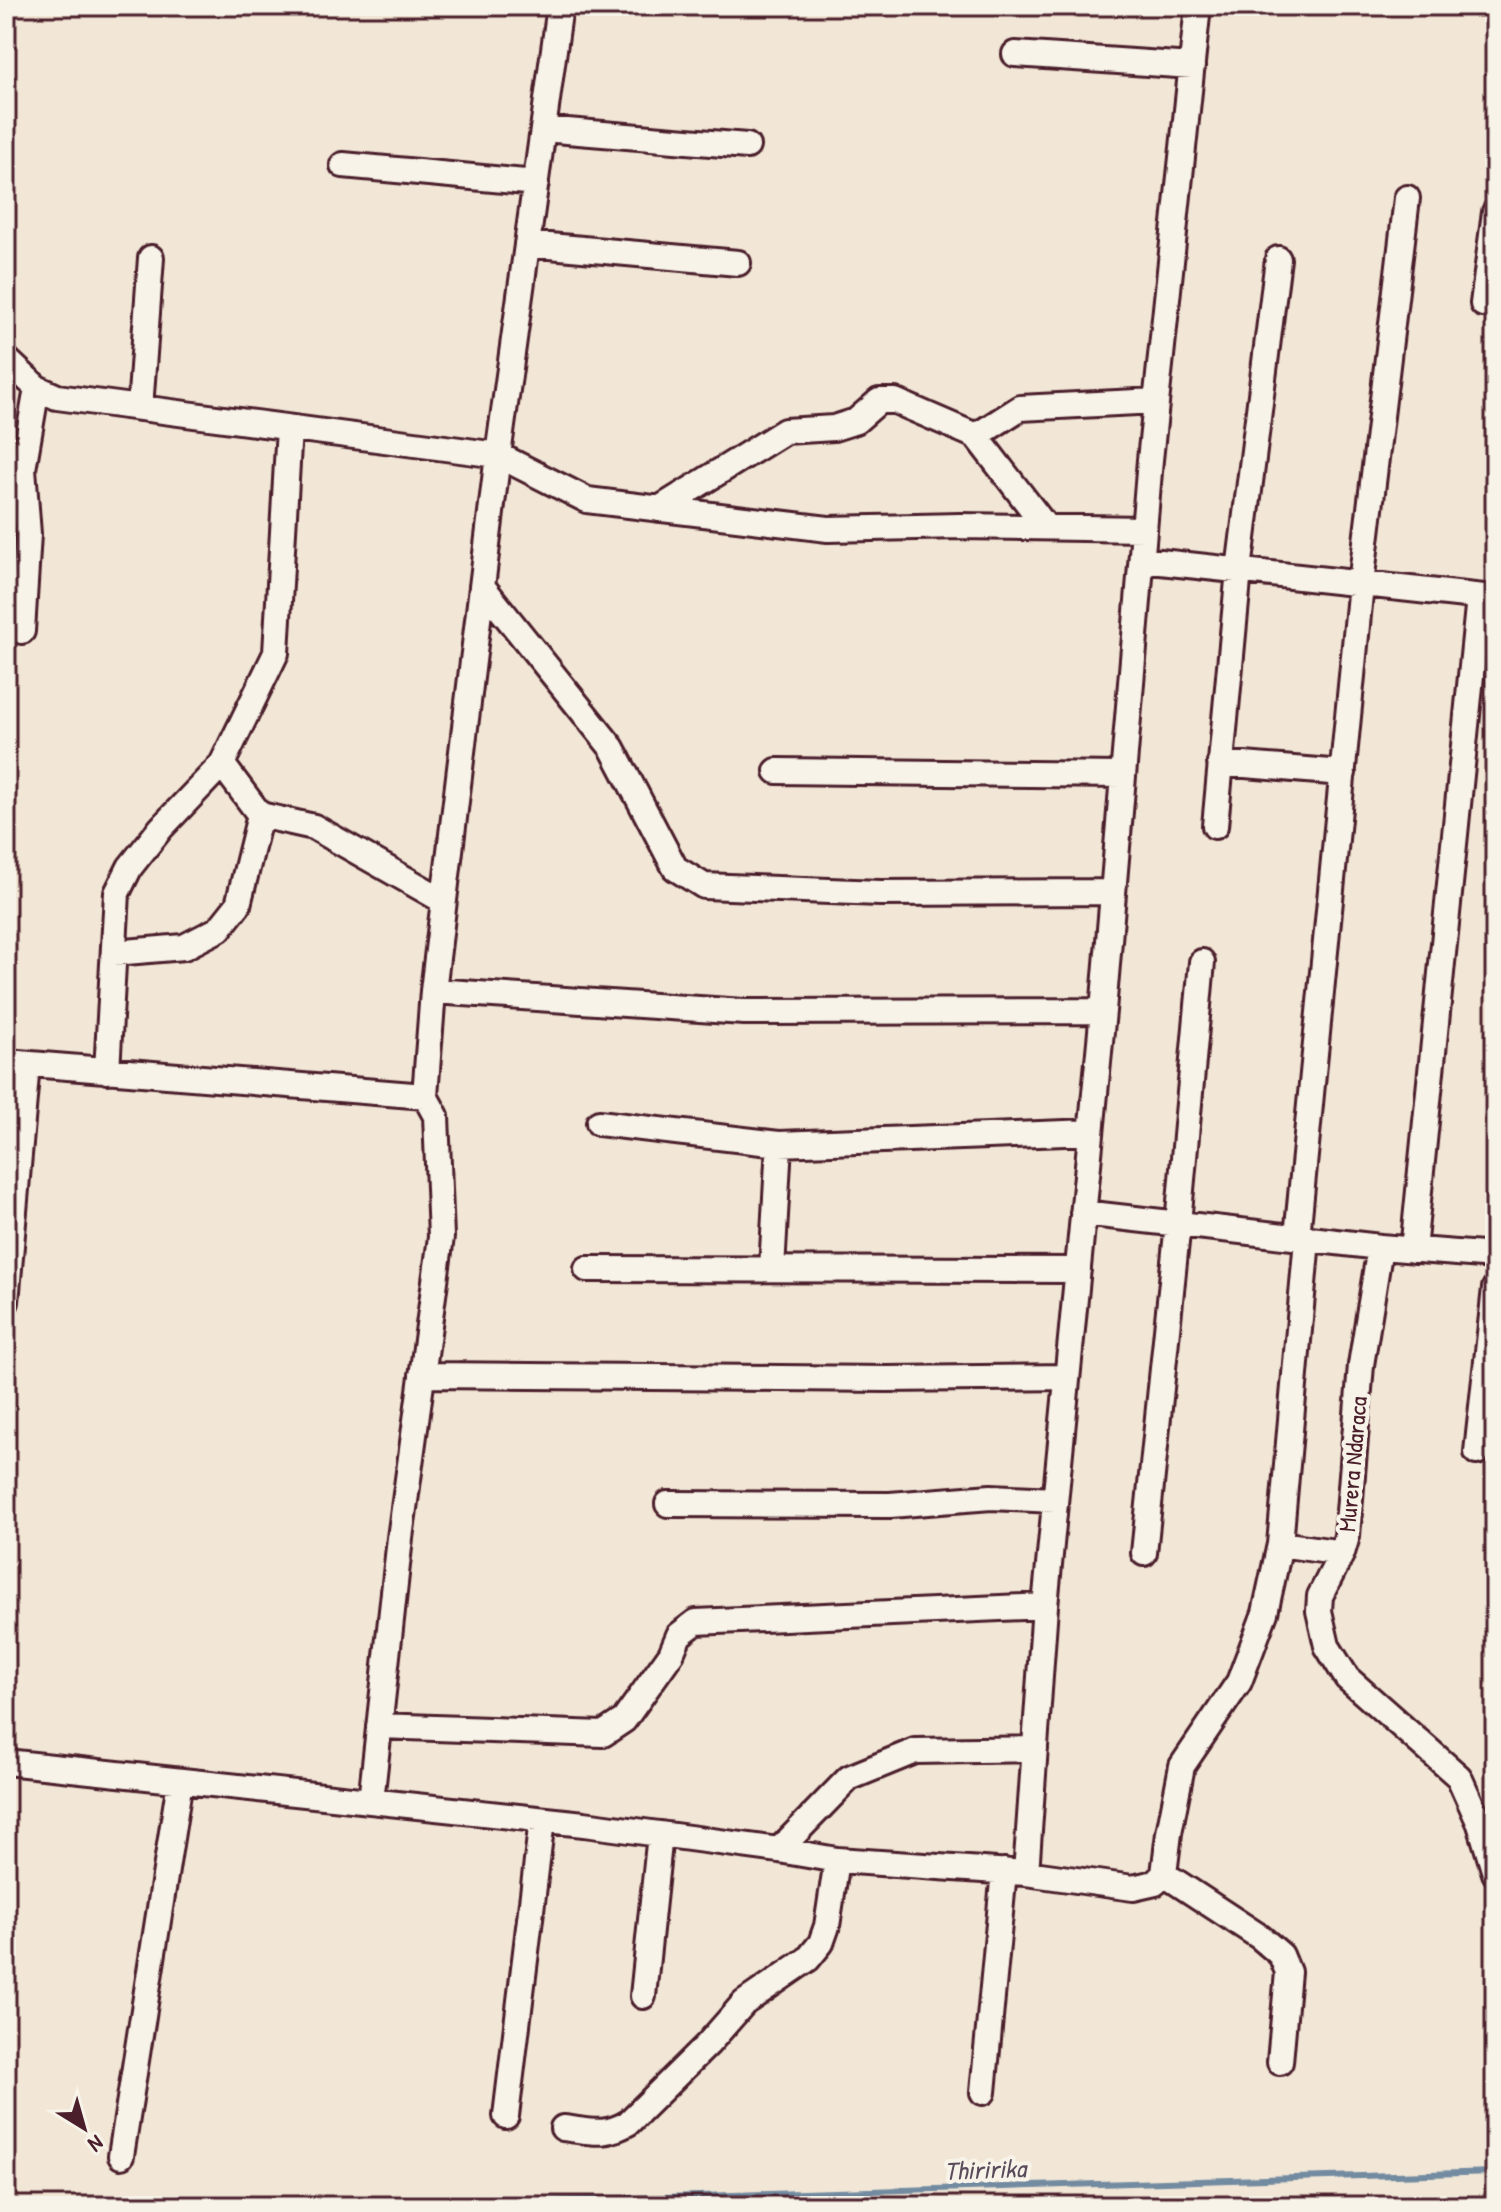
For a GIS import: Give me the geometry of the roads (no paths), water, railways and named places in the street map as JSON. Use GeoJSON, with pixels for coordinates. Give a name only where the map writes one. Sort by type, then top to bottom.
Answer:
{"type":"FeatureCollection","features":[{"type":"Feature","properties":{"kind":"street"},"geometry":{"type":"LineString","coordinates":[[371,1801],[400,1538],[441,1237],[436,1116],[425,1096],[433,991],[498,455],[560,6]]}},
{"type":"Feature","properties":{"kind":"street"},"geometry":{"type":"LineString","coordinates":[[983,2092],[1035,1749],[1045,1606],[1103,1011],[1144,529],[1198,6]]}},
{"type":"Feature","properties":{"kind":"street"},"geometry":{"type":"LineString","coordinates":[[1015,54],[1192,66]]}},
{"type":"Feature","properties":{"kind":"street"},"geometry":{"type":"LineString","coordinates":[[543,129],[747,146]]}},
{"type":"Feature","properties":{"kind":"street"},"geometry":{"type":"LineString","coordinates":[[343,165],[536,183]]}},
{"type":"Feature","properties":{"kind":"street"},"geometry":{"type":"LineString","coordinates":[[6,1762],[542,1820],[837,1860],[1015,1872],[1133,1888],[1155,1883],[1164,1874],[1182,1766],[1239,1682],[1265,1613],[1280,1544],[1302,1238],[1343,773],[1361,584],[1407,198]]}},
{"type":"Feature","properties":{"kind":"street"},"geometry":{"type":"LineString","coordinates":[[1483,304],[1495,212]]}},
{"type":"Feature","properties":{"kind":"street"},"geometry":{"type":"LineString","coordinates":[[527,244],[738,263]]}},
{"type":"Feature","properties":{"kind":"street"},"geometry":{"type":"LineString","coordinates":[[140,408],[151,258]]}},
{"type":"Feature","properties":{"kind":"street"},"geometry":{"type":"LineString","coordinates":[[1215,826],[1239,570],[1278,259]]}},
{"type":"Feature","properties":{"kind":"street"},"geometry":{"type":"LineString","coordinates":[[6,359],[37,388],[57,397],[498,455],[587,500],[828,529],[960,526],[1144,529]]}},
{"type":"Feature","properties":{"kind":"street"},"geometry":{"type":"LineString","coordinates":[[22,631],[28,534],[23,469],[37,388]]}},
{"type":"Feature","properties":{"kind":"street"},"geometry":{"type":"LineString","coordinates":[[659,509],[785,431],[834,428],[856,421],[879,401],[895,401],[976,436],[1046,527]]}},
{"type":"Feature","properties":{"kind":"street"},"geometry":{"type":"LineString","coordinates":[[976,436],[1020,408],[1156,401]]}},
{"type":"Feature","properties":{"kind":"street"},"geometry":{"type":"LineString","coordinates":[[107,1071],[117,893],[130,867],[161,828],[222,764],[276,653],[289,428]]}},
{"type":"Feature","properties":{"kind":"street"},"geometry":{"type":"LineString","coordinates":[[1142,560],[1487,598],[1413,1250]]}},
{"type":"Feature","properties":{"kind":"street"},"geometry":{"type":"LineString","coordinates":[[482,586],[612,748],[675,868],[704,886],[880,893],[1113,892]]}},
{"type":"Feature","properties":{"kind":"street"},"geometry":{"type":"LineString","coordinates":[[1220,763],[1343,773]]}},
{"type":"Feature","properties":{"kind":"street"},"geometry":{"type":"LineString","coordinates":[[222,764],[260,815],[314,827],[444,901]]}},
{"type":"Feature","properties":{"kind":"street"},"geometry":{"type":"LineString","coordinates":[[777,771],[1123,775]]}},
{"type":"Feature","properties":{"kind":"street"},"geometry":{"type":"LineString","coordinates":[[114,953],[184,947],[219,929],[238,905],[260,815]]}},
{"type":"Feature","properties":{"kind":"street"},"geometry":{"type":"LineString","coordinates":[[1144,1553],[1202,962]]}},
{"type":"Feature","properties":{"kind":"street"},"geometry":{"type":"LineString","coordinates":[[433,991],[744,1012],[1103,1011]]}},
{"type":"Feature","properties":{"kind":"street"},"geometry":{"type":"LineString","coordinates":[[6,1302],[16,1063],[425,1096]]}},
{"type":"Feature","properties":{"kind":"street"},"geometry":{"type":"LineString","coordinates":[[599,1123],[779,1144],[1091,1132]]}},
{"type":"Feature","properties":{"kind":"street"},"geometry":{"type":"LineString","coordinates":[[772,1269],[779,1144]]}},
{"type":"Feature","properties":{"kind":"street"},"geometry":{"type":"LineString","coordinates":[[1083,1213],[1380,1247],[1495,1256]]}},
{"type":"Feature","properties":{"kind":"street","name":"Murera Ndaraca"},"geometry":{"type":"LineString","coordinates":[[1380,1247],[1361,1365],[1347,1536],[1342,1553],[1320,1596],[1319,1611],[1327,1646],[1347,1678],[1459,1777],[1480,1824],[1495,1873]]}},
{"type":"Feature","properties":{"kind":"street"},"geometry":{"type":"LineString","coordinates":[[587,1269],[1078,1270]]}},
{"type":"Feature","properties":{"kind":"street"},"geometry":{"type":"LineString","coordinates":[[1477,1452],[1495,1288]]}},
{"type":"Feature","properties":{"kind":"street"},"geometry":{"type":"LineString","coordinates":[[422,1375],[887,1379],[1067,1377]]}},
{"type":"Feature","properties":{"kind":"street"},"geometry":{"type":"LineString","coordinates":[[668,1504],[890,1505],[991,1497],[1055,1500]]}},
{"type":"Feature","properties":{"kind":"street"},"geometry":{"type":"LineString","coordinates":[[1280,1544],[1342,1553]]}},
{"type":"Feature","properties":{"kind":"street"},"geometry":{"type":"LineString","coordinates":[[379,1726],[603,1734],[624,1720],[671,1654],[679,1635],[696,1622],[1045,1606]]}},
{"type":"Feature","properties":{"kind":"street"},"geometry":{"type":"LineString","coordinates":[[779,1850],[849,1778],[915,1751],[1035,1749]]}},
{"type":"Feature","properties":{"kind":"street"},"geometry":{"type":"LineString","coordinates":[[121,2156],[180,1781]]}},
{"type":"Feature","properties":{"kind":"street"},"geometry":{"type":"LineString","coordinates":[[506,2116],[542,1820]]}},
{"type":"Feature","properties":{"kind":"street"},"geometry":{"type":"LineString","coordinates":[[643,1996],[660,1834]]}},
{"type":"Feature","properties":{"kind":"street"},"geometry":{"type":"LineString","coordinates":[[563,2128],[613,2131],[628,2123],[708,2044],[744,2003],[808,1959],[821,1943],[827,1926],[837,1860]]}},
{"type":"Feature","properties":{"kind":"street"},"geometry":{"type":"LineString","coordinates":[[1164,1874],[1260,1937],[1281,1955],[1288,1972],[1280,2062]]}},
{"type":"Feature","properties":{"kind":"waterway","name":"Thiririka"},"geometry":{"type":"LineString","coordinates":[[476,2206],[502,2202],[1495,2172]]}}]}
